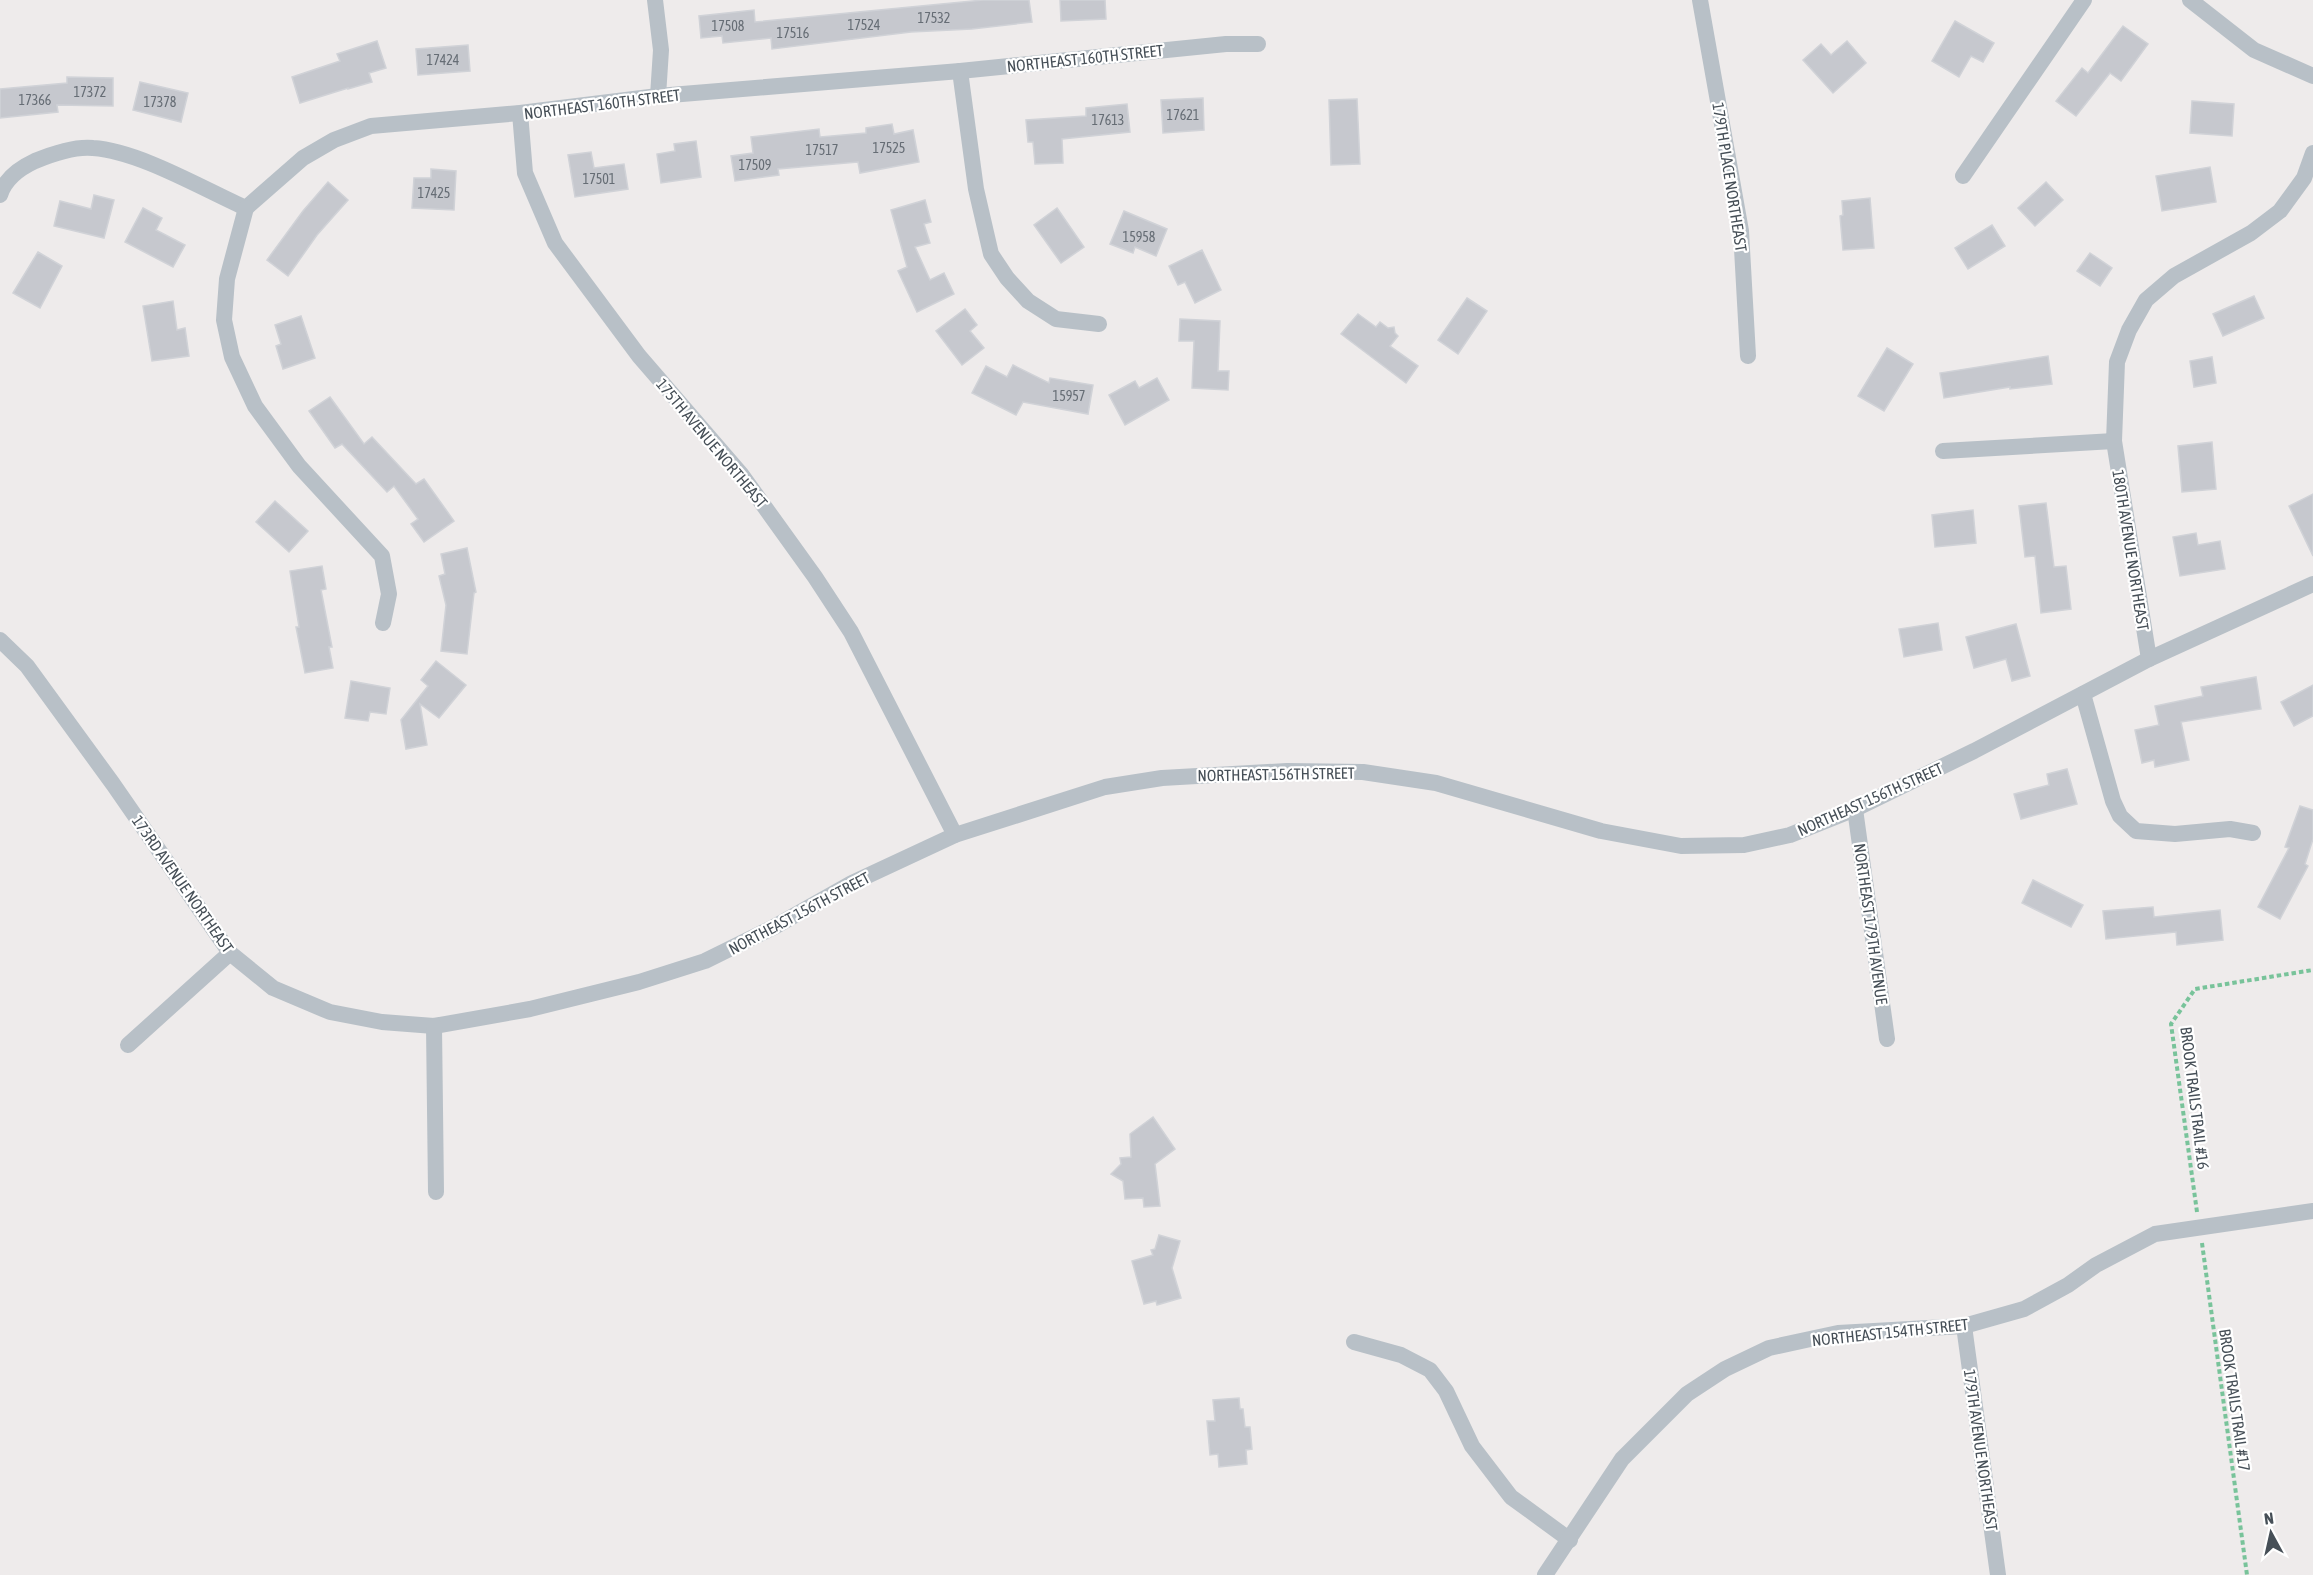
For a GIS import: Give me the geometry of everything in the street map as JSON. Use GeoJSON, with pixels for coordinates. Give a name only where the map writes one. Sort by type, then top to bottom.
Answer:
{"type":"FeatureCollection","features":[{"type":"Feature","properties":{"kind":"street"},"geometry":{"type":"LineString","coordinates":[[655,0],[661,50],[658,96]]}},
{"type":"Feature","properties":{"kind":"street","name":"179TH PLACE NORTHEAST"},"geometry":{"type":"LineString","coordinates":[[1700,0],[1741,231],[1748,356]]}},
{"type":"Feature","properties":{"kind":"street"},"geometry":{"type":"LineString","coordinates":[[1963,176],[2084,0]]}},
{"type":"Feature","properties":{"kind":"street"},"geometry":{"type":"LineString","coordinates":[[2190,0],[2254,50],[2313,76]]}},
{"type":"Feature","properties":{"kind":"street","name":"NORTHEAST 160TH STREET"},"geometry":{"type":"LineString","coordinates":[[246,208],[303,158],[334,140],[371,126],[520,113],[658,96],[960,71],[1226,44],[1258,44]]}},
{"type":"Feature","properties":{"kind":"street"},"geometry":{"type":"LineString","coordinates":[[960,71],[976,189],[991,254],[1007,278],[1028,301],[1056,319],[1099,324]]}},
{"type":"Feature","properties":{"kind":"street","name":"175TH AVENUE NORTHEAST"},"geometry":{"type":"LineString","coordinates":[[520,113],[525,173],[555,243],[639,356],[741,474],[815,577],[851,632],[955,835]]}},
{"type":"Feature","properties":{"kind":"street"},"geometry":{"type":"LineString","coordinates":[[0,195],[3,185],[23,167],[52,153],[91,147],[133,156],[246,208],[227,279],[224,320],[232,357],[255,406],[304,473],[382,556],[389,594],[383,623]]}},
{"type":"Feature","properties":{"kind":"street","name":"180TH AVENUE NORTHEAST"},"geometry":{"type":"LineString","coordinates":[[2149,659],[2114,441],[2117,362],[2129,330],[2146,300],[2174,276],[2251,233],[2280,211],[2304,178],[2313,153]]}},
{"type":"Feature","properties":{"kind":"street"},"geometry":{"type":"LineString","coordinates":[[1943,451],[2114,441]]}},
{"type":"Feature","properties":{"kind":"street","name":"NORTHEAST 156TH STREET"},"geometry":{"type":"LineString","coordinates":[[434,1026],[530,1009],[639,982],[705,961],[774,927],[852,883],[955,835],[1105,787],[1162,778],[1276,772],[1363,772],[1436,783],[1601,831],[1681,846],[1744,845],[1790,835],[1855,809],[1974,751],[2149,659],[2313,584]]}},
{"type":"Feature","properties":{"kind":"street","name":"173RD AVENUE NORTHEAST"},"geometry":{"type":"LineString","coordinates":[[0,640],[27,666],[47,693],[230,953],[273,988],[330,1012],[382,1022],[434,1026]]}},
{"type":"Feature","properties":{"kind":"street"},"geometry":{"type":"LineString","coordinates":[[2083,694],[2113,801],[2120,816],[2136,831],[2175,834],[2230,829],[2253,833]]}},
{"type":"Feature","properties":{"kind":"street","name":"NORTHEAST 179TH AVENUE"},"geometry":{"type":"LineString","coordinates":[[1855,809],[1887,1039]]}},
{"type":"Feature","properties":{"kind":"street"},"geometry":{"type":"LineString","coordinates":[[128,1045],[230,953]]}},
{"type":"Feature","properties":{"kind":"street"},"geometry":{"type":"LineString","coordinates":[[434,1026],[436,1192]]}},
{"type":"Feature","properties":{"kind":"street","name":"NORTHEAST 154TH STREET"},"geometry":{"type":"LineString","coordinates":[[1545,1575],[1622,1459],[1687,1394],[1725,1370],[1769,1348],[1838,1333],[1964,1326],[2024,1310],[2068,1285],[2096,1265],[2155,1234],[2313,1211]]}},
{"type":"Feature","properties":{"kind":"street","name":"179TH AVENUE NORTHEAST"},"geometry":{"type":"LineString","coordinates":[[1964,1326],[1998,1575]]}},
{"type":"Feature","properties":{"kind":"street"},"geometry":{"type":"LineString","coordinates":[[1354,1342],[1401,1355],[1430,1370],[1446,1391],[1472,1446],[1510,1497],[1570,1540]]}},
{"type":"Feature","properties":{"kind":"path","name":"BROOK TRAILS TRAIL #16"},"geometry":{"type":"LineString","coordinates":[[2200,1227],[2171,1024],[2195,989],[2313,970]]}},
{"type":"Feature","properties":{"kind":"path","name":"BROOK TRAILS TRAIL #17"},"geometry":{"type":"LineString","coordinates":[[2200,1227],[2247,1575]]}},
{"type":"Feature","properties":{"kind":"building"},"geometry":{"type":"Polygon","coordinates":[[[983,0],[1029,0],[1032,22],[972,29],[911,32],[772,49],[771,38],[723,43],[722,36],[701,38],[699,16],[754,10],[755,22],[983,0]]]}},
{"type":"Feature","properties":{"kind":"building"},"geometry":{"type":"Polygon","coordinates":[[[1060,0],[1105,0],[1106,19],[1061,21],[1060,0]]]}},
{"type":"Feature","properties":{"kind":"building"},"geometry":{"type":"Polygon","coordinates":[[[1955,21],[1994,43],[1983,62],[1971,56],[1959,77],[1932,61],[1955,21]]]}},
{"type":"Feature","properties":{"kind":"building"},"geometry":{"type":"Polygon","coordinates":[[[2123,26],[2148,44],[2121,81],[2110,73],[2076,116],[2056,101],[2082,68],[2088,73],[2123,26]]]}},
{"type":"Feature","properties":{"kind":"building"},"geometry":{"type":"Polygon","coordinates":[[[377,41],[386,68],[369,73],[372,82],[300,103],[292,77],[340,61],[337,54],[377,41]]]}},
{"type":"Feature","properties":{"kind":"building"},"geometry":{"type":"Polygon","coordinates":[[[1847,41],[1866,63],[1833,93],[1803,60],[1821,44],[1831,55],[1847,41]]]}},
{"type":"Feature","properties":{"kind":"building"},"geometry":{"type":"Polygon","coordinates":[[[468,45],[470,71],[418,75],[416,49],[468,45]]]}},
{"type":"Feature","properties":{"kind":"building"},"geometry":{"type":"Polygon","coordinates":[[[67,77],[113,78],[113,106],[57,105],[58,112],[0,118],[0,89],[67,83],[67,77]]]}},
{"type":"Feature","properties":{"kind":"building"},"geometry":{"type":"Polygon","coordinates":[[[140,82],[188,93],[181,122],[133,110],[140,82]]]}},
{"type":"Feature","properties":{"kind":"building"},"geometry":{"type":"Polygon","coordinates":[[[1203,98],[1204,130],[1163,133],[1161,100],[1203,98]]]}},
{"type":"Feature","properties":{"kind":"building"},"geometry":{"type":"Polygon","coordinates":[[[1357,99],[1360,164],[1331,165],[1329,100],[1357,99]]]}},
{"type":"Feature","properties":{"kind":"building"},"geometry":{"type":"Polygon","coordinates":[[[2192,101],[2234,104],[2232,136],[2190,133],[2192,101]]]}},
{"type":"Feature","properties":{"kind":"building"},"geometry":{"type":"Polygon","coordinates":[[[1127,104],[1130,132],[1062,139],[1063,163],[1035,164],[1033,142],[1028,142],[1026,120],[1086,116],[1086,108],[1127,104]]]}},
{"type":"Feature","properties":{"kind":"building"},"geometry":{"type":"Polygon","coordinates":[[[892,124],[894,134],[913,130],[919,162],[860,173],[858,162],[778,169],[779,175],[735,181],[731,156],[753,153],[751,137],[819,129],[820,137],[866,133],[866,128],[892,124]]]}},
{"type":"Feature","properties":{"kind":"building"},"geometry":{"type":"Polygon","coordinates":[[[696,141],[701,177],[661,183],[657,154],[675,151],[674,144],[696,141]]]}},
{"type":"Feature","properties":{"kind":"building"},"geometry":{"type":"Polygon","coordinates":[[[591,152],[594,168],[624,164],[628,189],[575,197],[568,155],[591,152]]]}},
{"type":"Feature","properties":{"kind":"building"},"geometry":{"type":"Polygon","coordinates":[[[2210,167],[2216,202],[2162,211],[2156,176],[2210,167]]]}},
{"type":"Feature","properties":{"kind":"building"},"geometry":{"type":"Polygon","coordinates":[[[431,169],[456,171],[454,210],[412,208],[414,178],[431,178],[431,169]]]}},
{"type":"Feature","properties":{"kind":"building"},"geometry":{"type":"Polygon","coordinates":[[[328,182],[348,200],[317,235],[288,276],[267,260],[303,211],[328,182]]]}},
{"type":"Feature","properties":{"kind":"building"},"geometry":{"type":"Polygon","coordinates":[[[2046,182],[2063,200],[2035,226],[2018,208],[2046,182]]]}},
{"type":"Feature","properties":{"kind":"building"},"geometry":{"type":"Polygon","coordinates":[[[94,195],[114,200],[104,238],[54,226],[60,201],[91,209],[94,195]]]}},
{"type":"Feature","properties":{"kind":"building"},"geometry":{"type":"Polygon","coordinates":[[[1870,198],[1874,248],[1843,250],[1840,216],[1843,215],[1842,201],[1870,198]]]}},
{"type":"Feature","properties":{"kind":"building"},"geometry":{"type":"Polygon","coordinates":[[[925,200],[931,222],[924,224],[930,243],[915,247],[930,280],[944,273],[954,294],[917,312],[898,271],[907,267],[891,210],[925,200]]]}},
{"type":"Feature","properties":{"kind":"building"},"geometry":{"type":"Polygon","coordinates":[[[143,208],[162,218],[156,230],[185,245],[173,267],[125,242],[143,208]]]}},
{"type":"Feature","properties":{"kind":"building"},"geometry":{"type":"Polygon","coordinates":[[[1057,208],[1084,247],[1061,263],[1034,225],[1057,208]]]}},
{"type":"Feature","properties":{"kind":"building"},"geometry":{"type":"Polygon","coordinates":[[[1124,211],[1167,229],[1156,256],[1135,247],[1133,253],[1110,244],[1124,211]]]}},
{"type":"Feature","properties":{"kind":"building"},"geometry":{"type":"Polygon","coordinates":[[[1992,225],[2005,246],[1968,269],[1955,248],[1992,225]]]}},
{"type":"Feature","properties":{"kind":"building"},"geometry":{"type":"Polygon","coordinates":[[[1202,250],[1221,290],[1195,303],[1185,282],[1178,285],[1169,266],[1202,250]]]}},
{"type":"Feature","properties":{"kind":"building"},"geometry":{"type":"Polygon","coordinates":[[[38,252],[62,266],[40,308],[13,293],[38,252]]]}},
{"type":"Feature","properties":{"kind":"building"},"geometry":{"type":"Polygon","coordinates":[[[2090,253],[2112,268],[2100,286],[2077,271],[2090,253]]]}},
{"type":"Feature","properties":{"kind":"building"},"geometry":{"type":"Polygon","coordinates":[[[2254,296],[2264,318],[2223,336],[2213,314],[2254,296]]]}},
{"type":"Feature","properties":{"kind":"building"},"geometry":{"type":"Polygon","coordinates":[[[1467,298],[1487,311],[1458,354],[1438,340],[1467,298]]]}},
{"type":"Feature","properties":{"kind":"building"},"geometry":{"type":"Polygon","coordinates":[[[173,301],[177,330],[185,328],[189,356],[152,361],[143,306],[173,301]]]}},
{"type":"Feature","properties":{"kind":"building"},"geometry":{"type":"Polygon","coordinates":[[[965,309],[977,325],[970,331],[984,348],[962,365],[936,331],[965,309]]]}},
{"type":"Feature","properties":{"kind":"building"},"geometry":{"type":"Polygon","coordinates":[[[1358,314],[1376,327],[1380,322],[1388,328],[1394,327],[1398,336],[1390,346],[1418,366],[1406,383],[1341,334],[1358,314]]]}},
{"type":"Feature","properties":{"kind":"building"},"geometry":{"type":"Polygon","coordinates":[[[301,316],[315,358],[283,369],[276,346],[281,344],[275,325],[301,316]]]}},
{"type":"Feature","properties":{"kind":"building"},"geometry":{"type":"Polygon","coordinates":[[[1180,319],[1220,321],[1218,371],[1229,371],[1228,390],[1192,388],[1194,341],[1179,341],[1180,319]]]}},
{"type":"Feature","properties":{"kind":"building"},"geometry":{"type":"Polygon","coordinates":[[[1887,348],[1913,364],[1884,411],[1858,396],[1887,348]]]}},
{"type":"Feature","properties":{"kind":"building"},"geometry":{"type":"Polygon","coordinates":[[[2048,356],[2052,384],[2010,389],[2010,387],[1944,398],[1940,373],[2048,356]]]}},
{"type":"Feature","properties":{"kind":"building"},"geometry":{"type":"Polygon","coordinates":[[[2212,357],[2216,383],[2194,387],[2190,361],[2212,357]]]}},
{"type":"Feature","properties":{"kind":"building"},"geometry":{"type":"Polygon","coordinates":[[[1013,365],[1049,383],[1050,378],[1093,385],[1088,414],[1023,402],[1016,415],[972,393],[986,366],[1007,377],[1013,365]]]}},
{"type":"Feature","properties":{"kind":"building"},"geometry":{"type":"Polygon","coordinates":[[[1157,378],[1169,400],[1125,425],[1109,395],[1135,381],[1139,388],[1157,378]]]}},
{"type":"Feature","properties":{"kind":"building"},"geometry":{"type":"Polygon","coordinates":[[[330,397],[364,444],[372,437],[416,484],[424,479],[454,521],[424,542],[411,524],[418,519],[394,486],[387,492],[342,444],[335,448],[309,411],[330,397]]]}},
{"type":"Feature","properties":{"kind":"building"},"geometry":{"type":"Polygon","coordinates":[[[2212,442],[2216,489],[2182,492],[2178,446],[2212,442]]]}},
{"type":"Feature","properties":{"kind":"building"},"geometry":{"type":"Polygon","coordinates":[[[2313,494],[2313,556],[2289,506],[2313,494]]]}},
{"type":"Feature","properties":{"kind":"building"},"geometry":{"type":"Polygon","coordinates":[[[275,501],[308,531],[289,552],[256,522],[275,501]]]}},
{"type":"Feature","properties":{"kind":"building"},"geometry":{"type":"Polygon","coordinates":[[[2046,503],[2054,567],[2066,566],[2071,609],[2041,613],[2035,556],[2025,557],[2019,506],[2046,503]]]}},
{"type":"Feature","properties":{"kind":"building"},"geometry":{"type":"Polygon","coordinates":[[[1973,510],[1976,543],[1935,547],[1932,515],[1973,510]]]}},
{"type":"Feature","properties":{"kind":"building"},"geometry":{"type":"Polygon","coordinates":[[[2196,533],[2198,545],[2220,541],[2225,569],[2180,576],[2173,537],[2196,533]]]}},
{"type":"Feature","properties":{"kind":"building"},"geometry":{"type":"Polygon","coordinates":[[[467,548],[476,592],[474,593],[467,654],[441,651],[446,605],[439,576],[445,574],[441,554],[467,548]]]}},
{"type":"Feature","properties":{"kind":"building"},"geometry":{"type":"Polygon","coordinates":[[[322,566],[326,589],[321,590],[332,647],[329,647],[333,668],[305,673],[296,627],[299,627],[290,571],[322,566]]]}},
{"type":"Feature","properties":{"kind":"building"},"geometry":{"type":"Polygon","coordinates":[[[1938,623],[1942,650],[1904,657],[1899,629],[1938,623]]]}},
{"type":"Feature","properties":{"kind":"building"},"geometry":{"type":"Polygon","coordinates":[[[2016,624],[2030,676],[2012,681],[2006,659],[1974,668],[1966,637],[2016,624]]]}},
{"type":"Feature","properties":{"kind":"building"},"geometry":{"type":"Polygon","coordinates":[[[436,661],[466,685],[439,718],[420,704],[427,745],[406,749],[401,720],[428,686],[421,680],[436,661]]]}},
{"type":"Feature","properties":{"kind":"building"},"geometry":{"type":"Polygon","coordinates":[[[2256,677],[2261,709],[2181,722],[2189,760],[2155,767],[2154,760],[2142,763],[2135,730],[2159,725],[2155,706],[2203,696],[2201,687],[2256,677]]]}},
{"type":"Feature","properties":{"kind":"building"},"geometry":{"type":"Polygon","coordinates":[[[351,681],[390,688],[386,714],[370,712],[368,721],[345,718],[351,681]]]}},
{"type":"Feature","properties":{"kind":"building"},"geometry":{"type":"Polygon","coordinates":[[[2313,685],[2313,716],[2294,726],[2281,702],[2313,685]]]}},
{"type":"Feature","properties":{"kind":"building"},"geometry":{"type":"Polygon","coordinates":[[[2067,769],[2077,804],[2021,819],[2014,794],[2049,785],[2047,774],[2067,769]]]}},
{"type":"Feature","properties":{"kind":"building"},"geometry":{"type":"Polygon","coordinates":[[[2300,806],[2313,810],[2313,839],[2305,864],[2308,866],[2280,919],[2258,907],[2289,848],[2285,847],[2300,806]]]}},
{"type":"Feature","properties":{"kind":"building"},"geometry":{"type":"Polygon","coordinates":[[[2033,880],[2083,905],[2071,927],[2022,903],[2033,880]]]}},
{"type":"Feature","properties":{"kind":"building"},"geometry":{"type":"Polygon","coordinates":[[[2153,907],[2154,917],[2220,910],[2223,940],[2177,945],[2176,932],[2106,939],[2103,911],[2153,907]]]}},
{"type":"Feature","properties":{"kind":"building"},"geometry":{"type":"Polygon","coordinates":[[[1153,1117],[1175,1149],[1155,1164],[1160,1206],[1144,1207],[1143,1198],[1125,1199],[1123,1181],[1111,1174],[1121,1164],[1120,1158],[1131,1157],[1130,1134],[1153,1117]]]}},
{"type":"Feature","properties":{"kind":"building"},"geometry":{"type":"Polygon","coordinates":[[[1159,1235],[1180,1241],[1172,1268],[1181,1298],[1157,1305],[1156,1301],[1144,1304],[1132,1261],[1153,1255],[1151,1250],[1155,1249],[1159,1235]]]}},
{"type":"Feature","properties":{"kind":"building"},"geometry":{"type":"Polygon","coordinates":[[[1239,1398],[1245,1427],[1250,1427],[1252,1449],[1246,1450],[1247,1464],[1219,1467],[1218,1454],[1210,1455],[1207,1421],[1215,1421],[1213,1400],[1239,1398]]]}}]}
